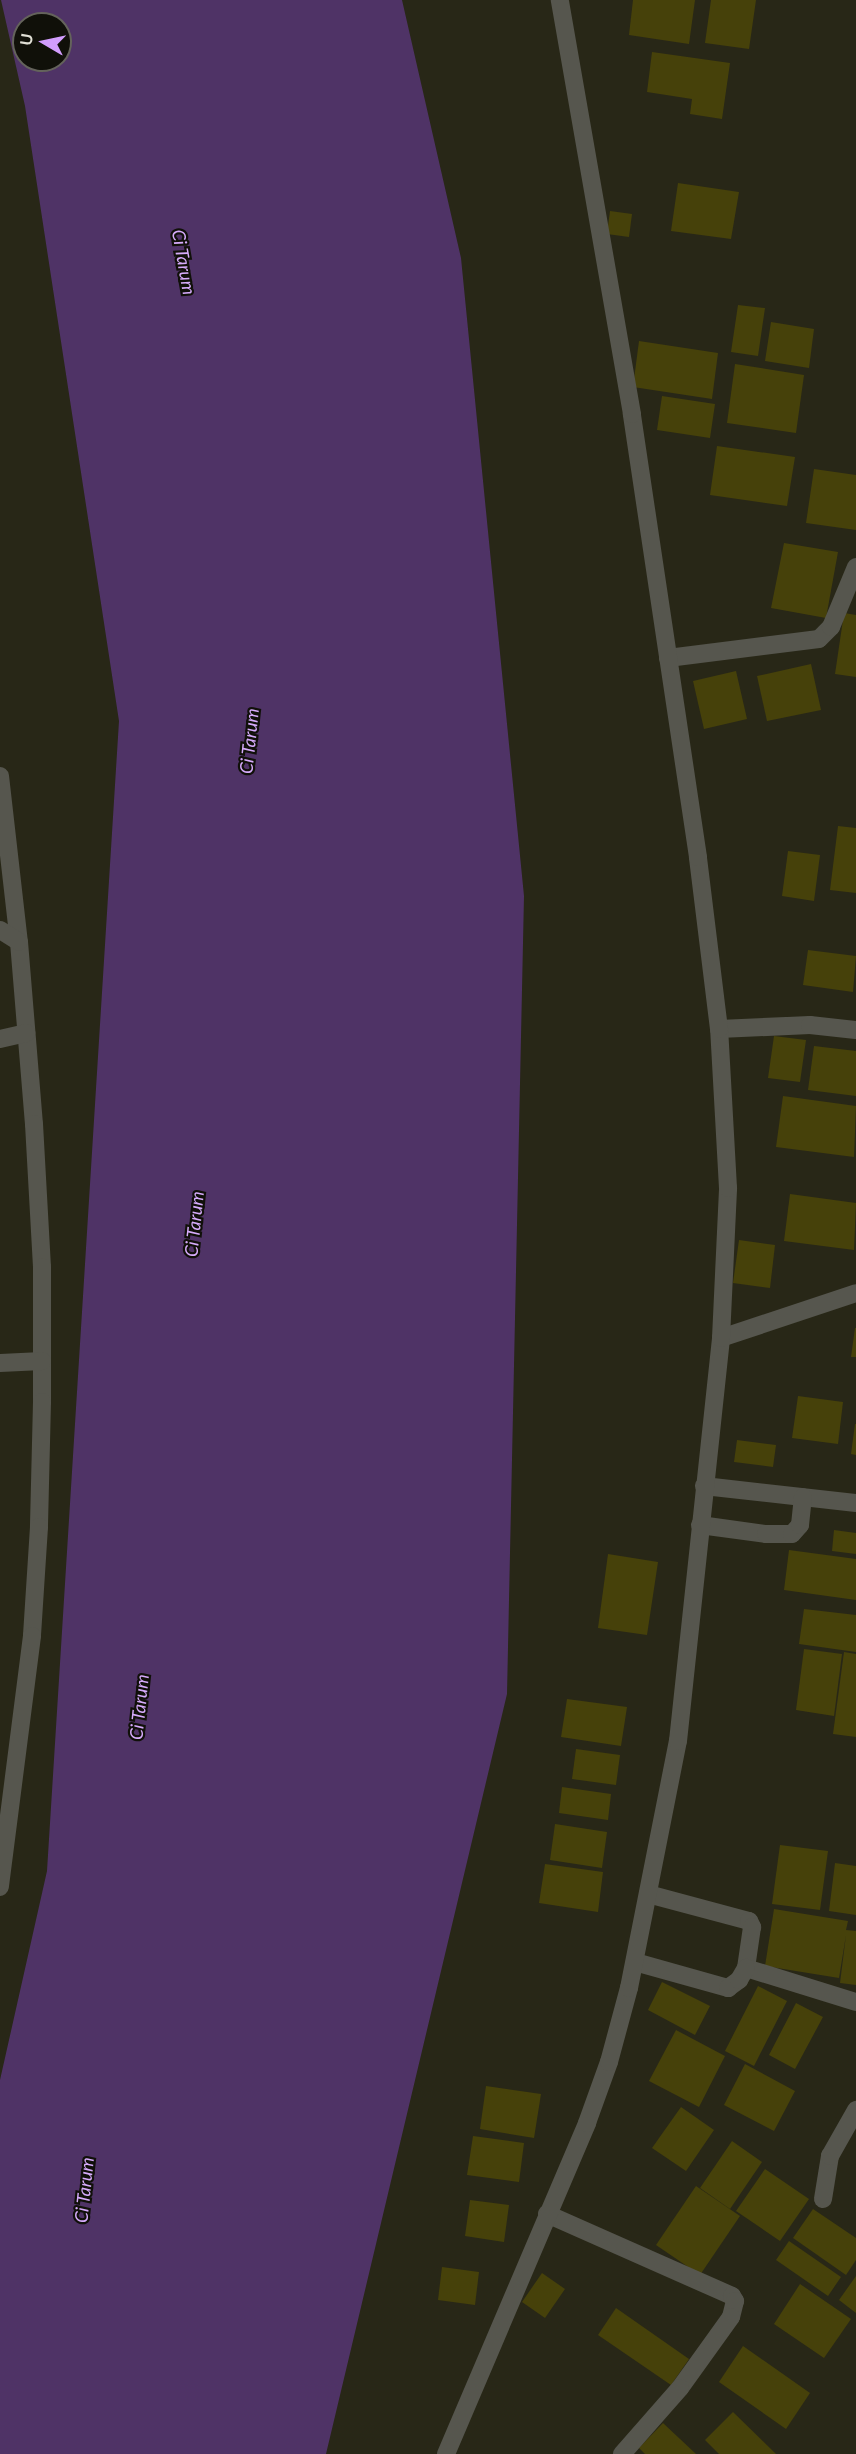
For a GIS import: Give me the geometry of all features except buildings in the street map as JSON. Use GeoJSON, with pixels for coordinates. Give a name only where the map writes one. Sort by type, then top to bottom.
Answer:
{"type":"FeatureCollection","features":[{"type":"Feature","properties":{"kind":"street"},"geometry":{"type":"LineString","coordinates":[[446,2454],[594,2103],[612,2051],[635,1962],[678,1741],[721,1338],[728,1188],[719,1029],[698,857],[632,414],[560,0]]}},
{"type":"Feature","properties":{"kind":"street"},"geometry":{"type":"LineString","coordinates":[[668,658],[819,639],[831,627],[856,567]]}},
{"type":"Feature","properties":{"kind":"street"},"geometry":{"type":"LineString","coordinates":[[0,776],[19,942],[42,1267],[39,1527],[32,1636],[0,1887]]}},
{"type":"Feature","properties":{"kind":"street"},"geometry":{"type":"LineString","coordinates":[[0,930],[19,942]]}},
{"type":"Feature","properties":{"kind":"street"},"geometry":{"type":"LineString","coordinates":[[719,1029],[810,1025],[856,1030]]}},
{"type":"Feature","properties":{"kind":"street"},"geometry":{"type":"LineString","coordinates":[[0,1039],[26,1033]]}},
{"type":"Feature","properties":{"kind":"street"},"geometry":{"type":"LineString","coordinates":[[721,1338],[856,1293]]}},
{"type":"Feature","properties":{"kind":"street"},"geometry":{"type":"LineString","coordinates":[[0,1363],[42,1360]]}},
{"type":"Feature","properties":{"kind":"street"},"geometry":{"type":"LineString","coordinates":[[704,1486],[856,1503]]}},
{"type":"Feature","properties":{"kind":"street"},"geometry":{"type":"LineString","coordinates":[[700,1525],[766,1534],[792,1534],[800,1525],[803,1497]]}},
{"type":"Feature","properties":{"kind":"street"},"geometry":{"type":"LineString","coordinates":[[635,1962],[728,1988],[739,1980],[746,1968],[752,1927],[749,1921],[648,1894]]}},
{"type":"Feature","properties":{"kind":"street"},"geometry":{"type":"LineString","coordinates":[[746,1968],[856,2002]]}},
{"type":"Feature","properties":{"kind":"street"},"geometry":{"type":"LineString","coordinates":[[824,2199],[830,2156],[856,2110]]}},
{"type":"Feature","properties":{"kind":"street"},"geometry":{"type":"LineString","coordinates":[[547,2214],[732,2296],[735,2301],[732,2317],[680,2388],[622,2454]]}},
{"type":"Feature","properties":{"kind":"water","name":"Ci Tarum"},"geometry":{"type":"Polygon","coordinates":[[[1,0],[402,0],[461,258],[524,896],[507,1694],[326,2454],[0,2454],[0,2080],[47,1871],[119,721],[25,106],[17,72],[72,72],[72,12],[12,12],[12,49],[1,0]]]}}]}
